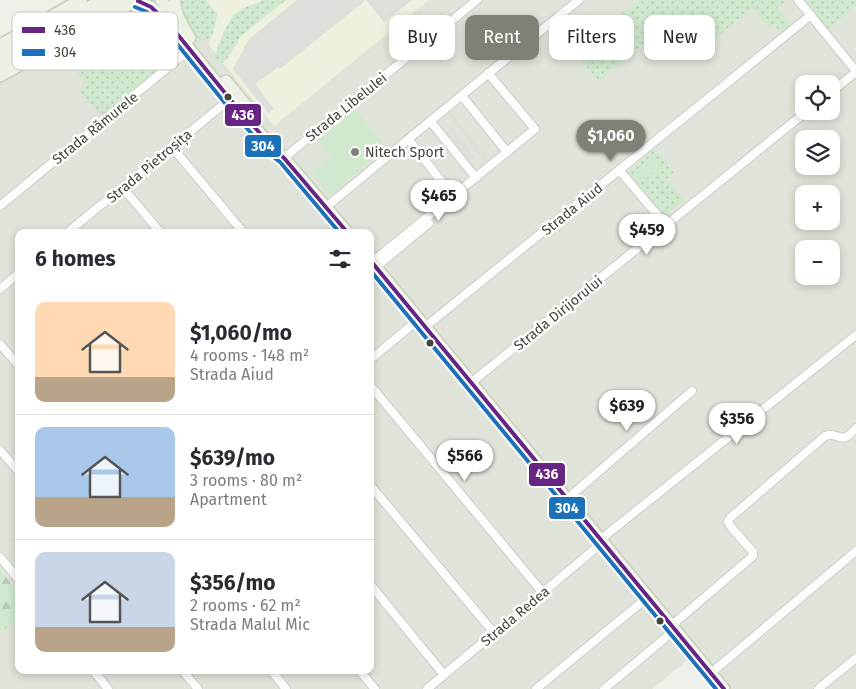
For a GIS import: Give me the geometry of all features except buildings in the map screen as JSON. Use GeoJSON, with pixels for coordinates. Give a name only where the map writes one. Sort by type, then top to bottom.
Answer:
{"type":"FeatureCollection","features":[{"type":"Feature","properties":{"kind":"main road"},"geometry":{"type":"LineString","coordinates":[[87,8],[102,0]]}},
{"type":"Feature","properties":{"kind":"main road"},"geometry":{"type":"LineString","coordinates":[[87,8],[119,0]]}},
{"type":"Feature","properties":{"kind":"main road"},"geometry":{"type":"LineString","coordinates":[[116,12],[138,0],[156,12]]}},
{"type":"Feature","properties":{"kind":"main road"},"geometry":{"type":"LineString","coordinates":[[161,0],[169,12]]}},
{"type":"Feature","properties":{"kind":"main road"},"geometry":{"type":"LineString","coordinates":[[178,15],[190,44]]}},
{"type":"Feature","properties":{"kind":"main road"},"geometry":{"type":"LineString","coordinates":[[178,26],[230,99],[284,158],[344,229]]}},
{"type":"Feature","properties":{"kind":"main road"},"geometry":{"type":"LineString","coordinates":[[178,33],[190,44],[282,149],[284,158]]}},
{"type":"Feature","properties":{"kind":"main road"},"geometry":{"type":"LineString","coordinates":[[0,45],[12,40]]}},
{"type":"Feature","properties":{"kind":"main road"},"geometry":{"type":"LineString","coordinates":[[0,56],[12,49]]}},
{"type":"Feature","properties":{"kind":"main road"},"geometry":{"type":"LineString","coordinates":[[0,66],[12,58]]}},
{"type":"Feature","properties":{"kind":"main road"},"geometry":{"type":"LineString","coordinates":[[0,76],[12,69]]}},
{"type":"Feature","properties":{"kind":"main road"},"geometry":{"type":"LineString","coordinates":[[374,265],[724,689]]}},
{"type":"Feature","properties":{"kind":"street","name":"Strada Libelulei"},"geometry":{"type":"LineString","coordinates":[[284,158],[477,0]]}},
{"type":"Feature","properties":{"kind":"street"},"geometry":{"type":"LineString","coordinates":[[326,207],[578,0]]}},
{"type":"Feature","properties":{"kind":"street"},"geometry":{"type":"LineString","coordinates":[[798,0],[856,72],[840,85]]}},
{"type":"Feature","properties":{"kind":"street","name":"Strada Aiud"},"geometry":{"type":"LineString","coordinates":[[374,357],[422,323],[619,170],[811,15]]}},
{"type":"Feature","properties":{"kind":"street","name":"Strada Rămurele"},"geometry":{"type":"LineString","coordinates":[[178,54],[190,44]]}},
{"type":"Feature","properties":{"kind":"street","name":"Strada Rămurele"},"geometry":{"type":"LineString","coordinates":[[0,206],[160,70]]}},
{"type":"Feature","properties":{"kind":"street"},"geometry":{"type":"LineString","coordinates":[[374,261],[535,130],[488,73]]}},
{"type":"Feature","properties":{"kind":"street"},"geometry":{"type":"LineString","coordinates":[[462,96],[507,152]]}},
{"type":"Feature","properties":{"kind":"street","name":"Strada Pietroșița"},"geometry":{"type":"LineString","coordinates":[[76,229],[230,99]]}},
{"type":"Feature","properties":{"kind":"street","name":"Strada Dirijorului"},"geometry":{"type":"LineString","coordinates":[[472,382],[796,120]]}},
{"type":"Feature","properties":{"kind":"street"},"geometry":{"type":"LineString","coordinates":[[431,122],[476,178]]}},
{"type":"Feature","properties":{"kind":"street"},"geometry":{"type":"LineString","coordinates":[[408,140],[453,196]]}},
{"type":"Feature","properties":{"kind":"street"},"geometry":{"type":"LineString","coordinates":[[172,147],[240,229]]}},
{"type":"Feature","properties":{"kind":"street"},"geometry":{"type":"LineString","coordinates":[[619,170],[666,225]]}},
{"type":"Feature","properties":{"kind":"street"},"geometry":{"type":"LineString","coordinates":[[123,188],[157,229]]}},
{"type":"Feature","properties":{"kind":"street"},"geometry":{"type":"LineString","coordinates":[[374,262],[429,223]]}},
{"type":"Feature","properties":{"kind":"street"},"geometry":{"type":"LineString","coordinates":[[0,289],[15,276]]}},
{"type":"Feature","properties":{"kind":"street","name":"Strada Redea"},"geometry":{"type":"LineString","coordinates":[[427,689],[596,548],[606,535],[856,335]]}},
{"type":"Feature","properties":{"kind":"street"},"geometry":{"type":"LineString","coordinates":[[0,344],[15,361]]}},
{"type":"Feature","properties":{"kind":"street"},"geometry":{"type":"LineString","coordinates":[[374,390],[543,593]]}},
{"type":"Feature","properties":{"kind":"street"},"geometry":{"type":"LineString","coordinates":[[567,499],[692,391]]}},
{"type":"Feature","properties":{"kind":"street"},"geometry":{"type":"LineString","coordinates":[[604,689],[754,556],[753,552],[730,527],[728,522],[730,518],[825,436],[831,434],[843,438],[856,428]]}},
{"type":"Feature","properties":{"kind":"street"},"geometry":{"type":"LineString","coordinates":[[0,450],[15,467]]}},
{"type":"Feature","properties":{"kind":"street"},"geometry":{"type":"LineString","coordinates":[[374,490],[494,633]]}},
{"type":"Feature","properties":{"kind":"street"},"geometry":{"type":"LineString","coordinates":[[711,673],[856,551]]}},
{"type":"Feature","properties":{"kind":"street"},"geometry":{"type":"LineString","coordinates":[[0,557],[15,575]]}},
{"type":"Feature","properties":{"kind":"street"},"geometry":{"type":"LineString","coordinates":[[374,589],[444,674]]}},
{"type":"Feature","properties":{"kind":"street"},"geometry":{"type":"LineString","coordinates":[[536,689],[648,597]]}},
{"type":"Feature","properties":{"kind":"street"},"geometry":{"type":"LineString","coordinates":[[818,689],[856,658]]}},
{"type":"Feature","properties":{"kind":"street"},"geometry":{"type":"LineString","coordinates":[[95,674],[108,689]]}},
{"type":"Feature","properties":{"kind":"street"},"geometry":{"type":"LineString","coordinates":[[185,674],[198,689]]}},
{"type":"Feature","properties":{"kind":"street"},"geometry":{"type":"LineString","coordinates":[[274,674],[286,689]]}},
{"type":"Feature","properties":{"kind":"street"},"geometry":{"type":"LineString","coordinates":[[362,674],[375,689]]}},
{"type":"Feature","properties":{"kind":"shaded area"},"geometry":{"type":"Polygon","coordinates":[[[64,0],[856,0],[856,689],[712,689],[686,661],[652,689],[0,689],[0,633],[15,621],[15,674],[374,674],[374,229],[15,229],[15,588],[0,570],[0,39],[12,32],[12,70],[178,70],[178,12],[44,12],[64,0]]]}},
{"type":"Feature","properties":{"kind":"shaded area"},"geometry":{"type":"Polygon","coordinates":[[[206,0],[429,0],[411,15],[389,15],[389,33],[274,126],[208,44],[213,34],[217,14],[206,0]]]}},
{"type":"Feature","properties":{"kind":"shaded area"},"geometry":{"type":"Polygon","coordinates":[[[297,0],[366,0],[280,69],[278,67],[255,84],[274,109],[268,113],[233,69],[249,39],[297,0]]]}},
{"type":"Feature","properties":{"kind":"shaded area"},"geometry":{"type":"Polygon","coordinates":[[[366,0],[412,0],[393,15],[389,15],[389,18],[384,22],[366,0]]]}},
{"type":"Feature","properties":{"kind":"shaded area"},"geometry":{"type":"Polygon","coordinates":[[[451,113],[492,163],[488,166],[448,115],[451,113]]]}},
{"type":"Feature","properties":{"kind":"shaded area"},"geometry":{"type":"Polygon","coordinates":[[[452,128],[475,157],[468,163],[445,134],[452,128]]]}},
{"type":"Feature","properties":{"kind":"green space"},"geometry":{"type":"Polygon","coordinates":[[[179,0],[206,0],[217,14],[212,36],[209,39],[200,41],[182,14],[179,0]]]}},
{"type":"Feature","properties":{"kind":"green space"},"geometry":{"type":"Polygon","coordinates":[[[262,0],[286,0],[241,36],[227,59],[222,63],[218,63],[215,60],[217,49],[231,19],[240,10],[262,0]]]}},
{"type":"Feature","properties":{"kind":"green space"},"geometry":{"type":"Polygon","coordinates":[[[638,0],[787,0],[777,8],[791,25],[781,33],[774,24],[769,28],[752,8],[715,38],[715,15],[644,15],[644,44],[634,52],[634,15],[620,15],[638,0]]]}},
{"type":"Feature","properties":{"kind":"green space"},"geometry":{"type":"Polygon","coordinates":[[[799,0],[856,0],[856,5],[826,32],[799,0]]]}},
{"type":"Feature","properties":{"kind":"green space"},"geometry":{"type":"Polygon","coordinates":[[[135,9],[146,12],[124,12],[135,9]]]}},
{"type":"Feature","properties":{"kind":"green space"},"geometry":{"type":"Polygon","coordinates":[[[178,46],[182,51],[178,54],[178,46]]]}},
{"type":"Feature","properties":{"kind":"green space"},"geometry":{"type":"Polygon","coordinates":[[[581,60],[624,60],[599,81],[581,60]]]}},
{"type":"Feature","properties":{"kind":"green space"},"geometry":{"type":"Polygon","coordinates":[[[74,70],[158,70],[101,115],[79,91],[86,84],[74,70]]]}},
{"type":"Feature","properties":{"kind":"green space","name":"Nitech Sport"},"geometry":{"type":"Polygon","coordinates":[[[354,108],[387,148],[330,195],[311,173],[331,157],[317,139],[354,108]]]}},
{"type":"Feature","properties":{"kind":"green space"},"geometry":{"type":"Polygon","coordinates":[[[655,149],[674,172],[667,179],[684,200],[665,216],[628,172],[655,149]]]}},
{"type":"Feature","properties":{"kind":"green space"},"geometry":{"type":"Polygon","coordinates":[[[653,157],[660,167],[641,183],[633,173],[653,157]]]}},
{"type":"Feature","properties":{"kind":"green space"},"geometry":{"type":"Polygon","coordinates":[[[0,570],[15,588],[15,621],[0,633],[0,570]]]}},
{"type":"Feature","properties":{"kind":"transit line","name":"436"},"geometry":{"type":"LineString","coordinates":[[138,1],[151,7],[156,12]]}},
{"type":"Feature","properties":{"kind":"transit line","name":"304"},"geometry":{"type":"LineString","coordinates":[[135,7],[147,12]]}},
{"type":"Feature","properties":{"kind":"transit line","name":"436"},"geometry":{"type":"LineString","coordinates":[[178,35],[238,109],[284,158],[344,229]]}},
{"type":"Feature","properties":{"kind":"transit line","name":"304"},"geometry":{"type":"LineString","coordinates":[[178,45],[233,113],[272,156],[280,162],[336,229]]}},
{"type":"Feature","properties":{"kind":"transit line","name":"436"},"geometry":{"type":"LineString","coordinates":[[374,265],[724,689]]}},
{"type":"Feature","properties":{"kind":"transit line","name":"304"},"geometry":{"type":"LineString","coordinates":[[374,275],[716,689]]}},
{"type":"Feature","properties":{"kind":"place","name":"Nitech Sport"},"geometry":{"type":"Point","coordinates":[355,152]}}]}
